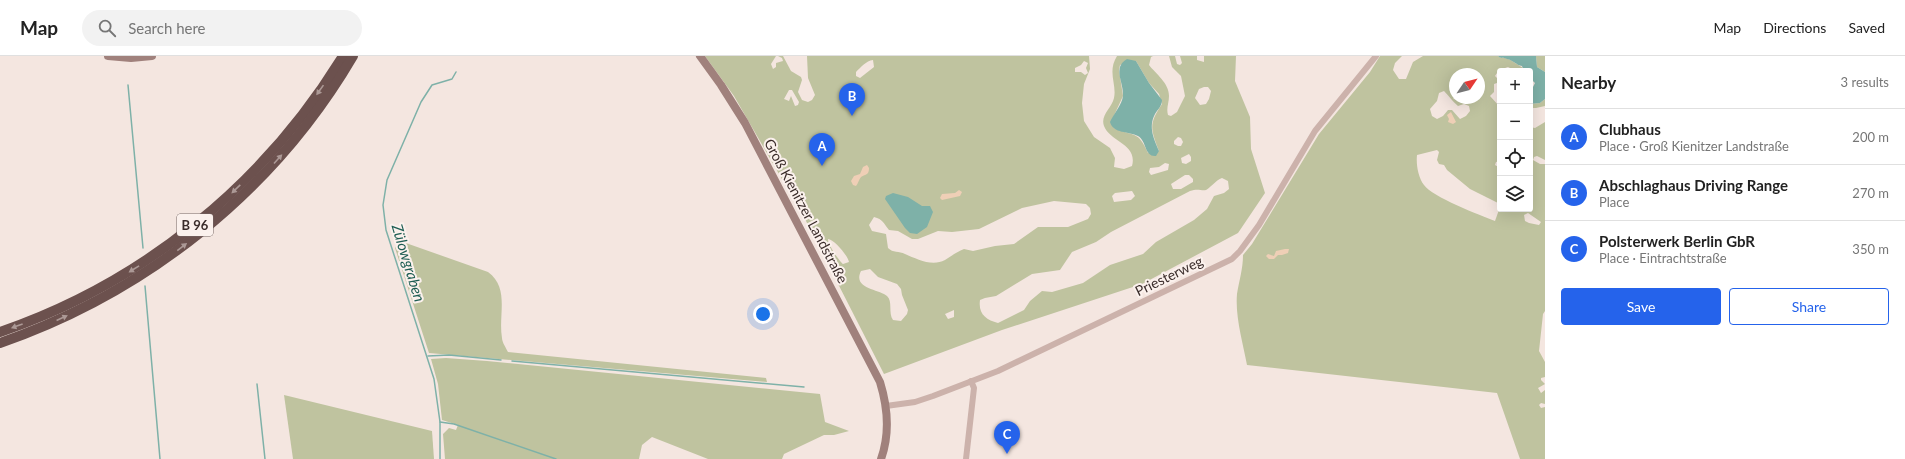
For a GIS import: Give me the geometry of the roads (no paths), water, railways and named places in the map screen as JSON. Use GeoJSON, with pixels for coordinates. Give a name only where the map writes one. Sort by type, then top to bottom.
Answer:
{"type":"FeatureCollection","features":[{"type":"Feature","properties":{"kind":"highway","name":"B 96"},"geometry":{"type":"LineString","coordinates":[[0,332],[44,315],[107,285],[156,254],[196,225],[233,192],[279,145],[299,120],[342,56]]}},
{"type":"Feature","properties":{"kind":"highway","name":"B 96"},"geometry":{"type":"LineString","coordinates":[[0,343],[50,324],[103,299],[157,264],[204,230],[257,183],[286,150],[307,125],[353,56]]}},
{"type":"Feature","properties":{"kind":"main road"},"geometry":{"type":"LineString","coordinates":[[108,56],[122,58],[152,56]]}},
{"type":"Feature","properties":{"kind":"main road","name":"Groß Kienitzer Landstraße"},"geometry":{"type":"LineString","coordinates":[[700,56],[721,84],[745,123],[880,382],[886,406],[886,443],[881,459]]}},
{"type":"Feature","properties":{"kind":"street","name":"Priesterweg"},"geometry":{"type":"LineString","coordinates":[[886,406],[915,402],[1011,365],[1232,259],[1240,251],[1259,225],[1315,131],[1376,56]]}},
{"type":"Feature","properties":{"kind":"street"},"geometry":{"type":"LineString","coordinates":[[966,459],[974,388],[971,381]]}},
{"type":"Feature","properties":{"kind":"water"},"geometry":{"type":"Polygon","coordinates":[[[1498,56],[1536,56],[1537,67],[1545,72],[1545,99],[1540,103],[1533,104],[1533,87],[1535,83],[1533,81],[1533,68],[1523,68],[1522,66],[1498,56]]]}},
{"type":"Feature","properties":{"kind":"water"},"geometry":{"type":"Polygon","coordinates":[[[1127,59],[1136,61],[1149,83],[1162,100],[1161,106],[1155,114],[1152,124],[1152,133],[1159,151],[1156,156],[1149,154],[1141,138],[1134,134],[1114,129],[1110,122],[1120,106],[1123,96],[1119,71],[1120,67],[1127,59]]]}},
{"type":"Feature","properties":{"kind":"water"},"geometry":{"type":"Polygon","coordinates":[[[893,193],[908,197],[922,206],[930,206],[933,212],[927,227],[917,234],[910,233],[905,228],[885,199],[886,196],[893,193]]]}},
{"type":"Feature","properties":{"kind":"waterway","name":"Zülowgraben"},"geometry":{"type":"LineString","coordinates":[[440,459],[440,422],[434,379],[386,230],[383,205],[387,180],[421,102],[432,85],[452,79],[456,72]]}},
{"type":"Feature","properties":{"kind":"waterway"},"geometry":{"type":"LineString","coordinates":[[128,85],[143,248]]}},
{"type":"Feature","properties":{"kind":"waterway"},"geometry":{"type":"LineString","coordinates":[[145,286],[160,459]]}},
{"type":"Feature","properties":{"kind":"waterway"},"geometry":{"type":"LineString","coordinates":[[428,356],[449,355],[501,360]]}},
{"type":"Feature","properties":{"kind":"waterway"},"geometry":{"type":"LineString","coordinates":[[512,361],[804,387]]}},
{"type":"Feature","properties":{"kind":"waterway"},"geometry":{"type":"LineString","coordinates":[[257,384],[265,459]]}},
{"type":"Feature","properties":{"kind":"waterway"},"geometry":{"type":"LineString","coordinates":[[440,422],[454,424],[556,459]]}},
{"type":"Feature","properties":{"kind":"place","name":"Abschlaghaus Driving Range"},"geometry":{"type":"Point","coordinates":[852,116]}},
{"type":"Feature","properties":{"kind":"place","name":"Clubhaus"},"geometry":{"type":"Point","coordinates":[822,166]}},
{"type":"Feature","properties":{"kind":"place","name":"Polsterwerk Berlin GbR"},"geometry":{"type":"Point","coordinates":[1007,454]}}]}
